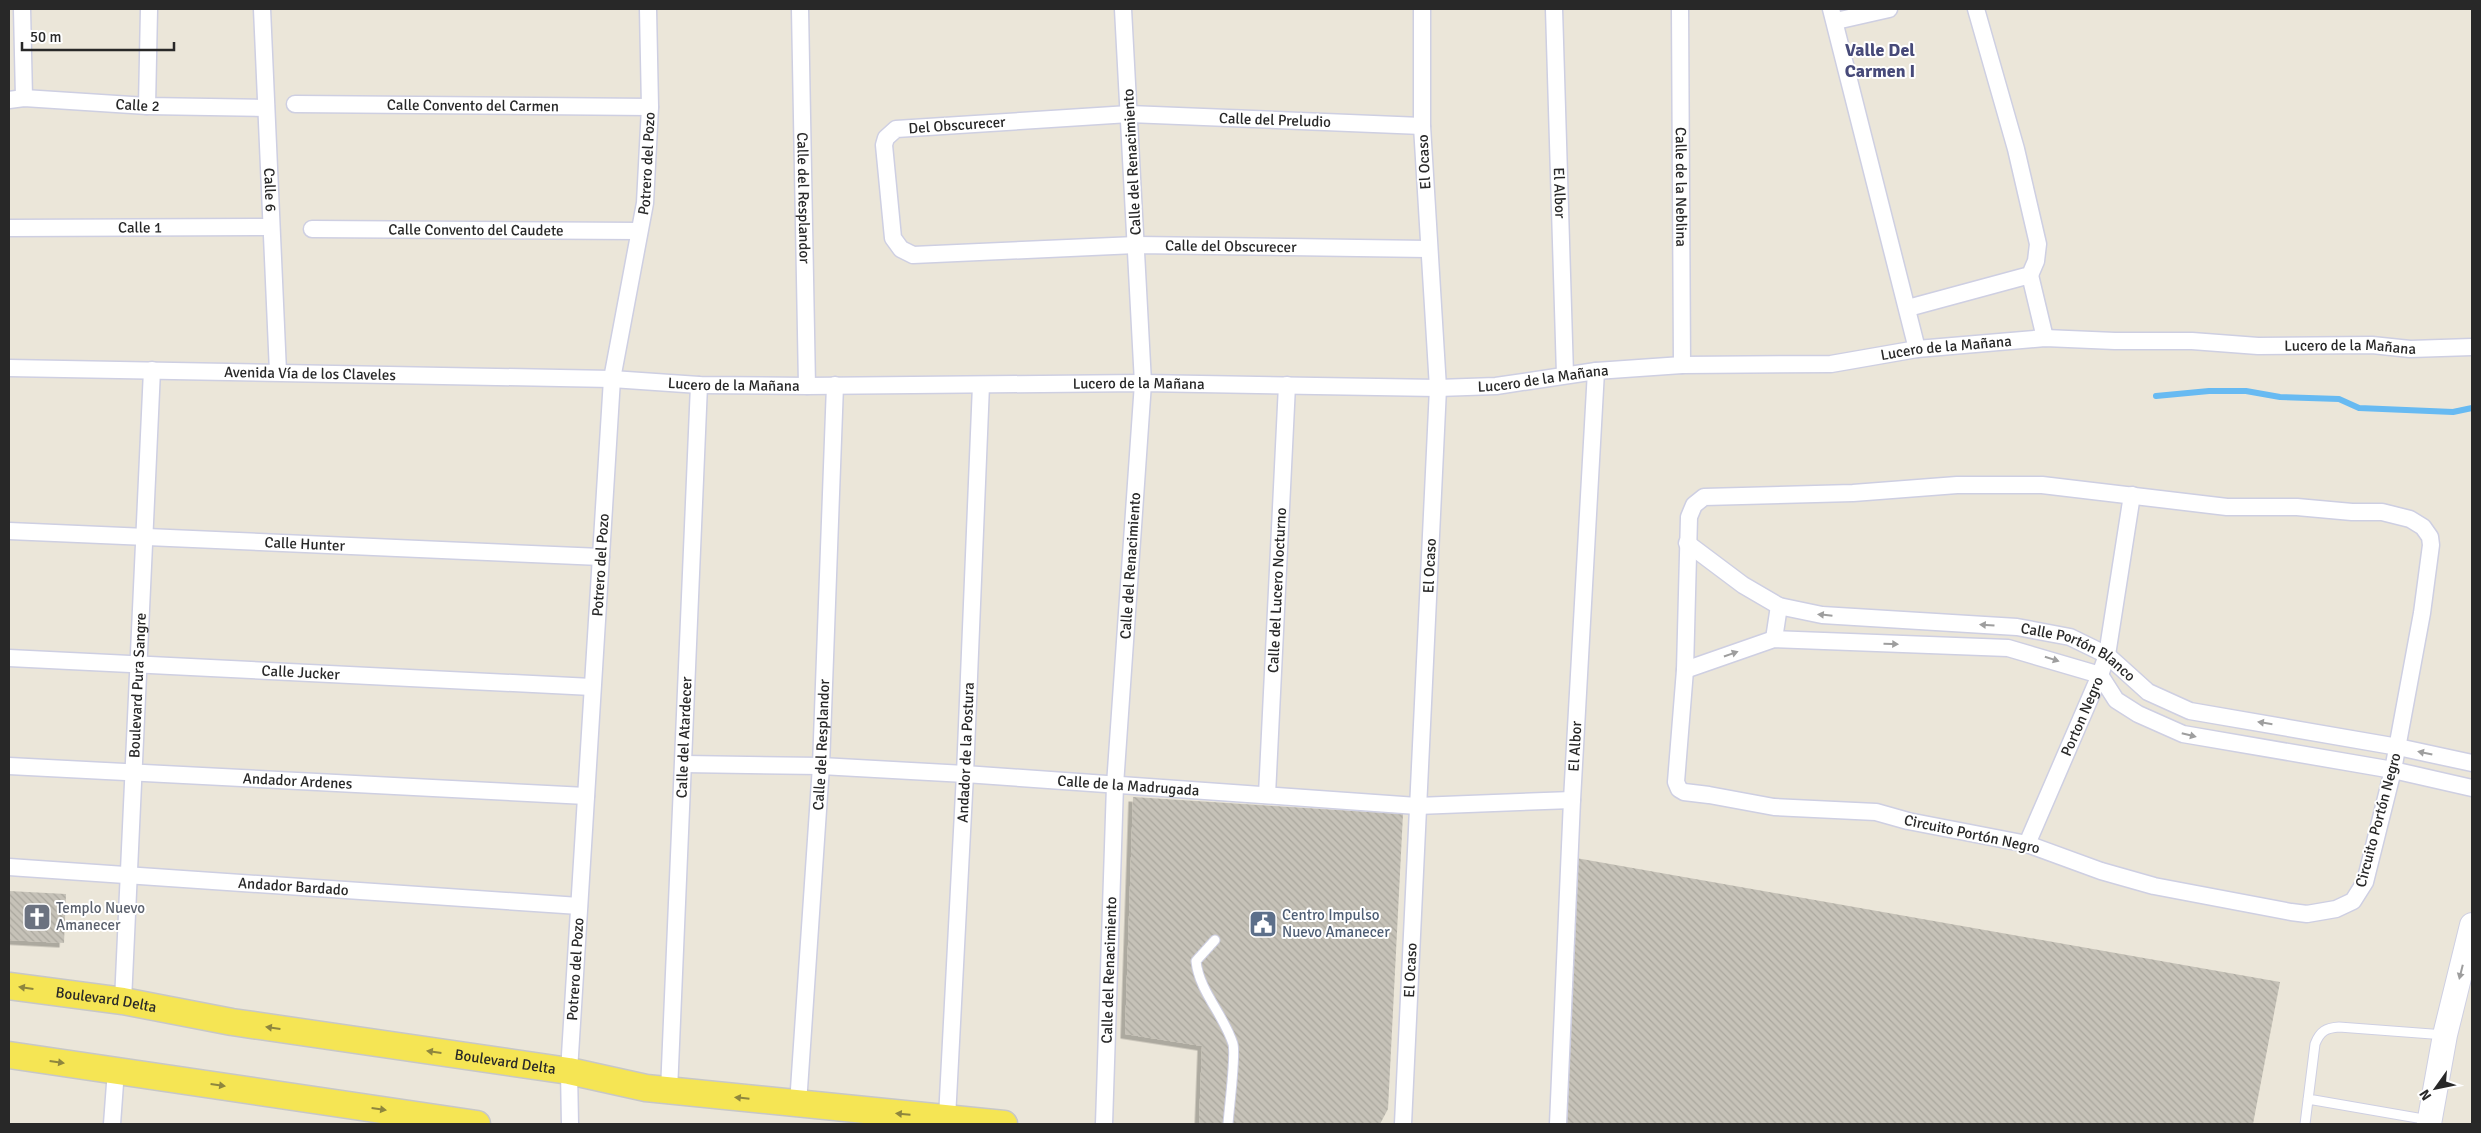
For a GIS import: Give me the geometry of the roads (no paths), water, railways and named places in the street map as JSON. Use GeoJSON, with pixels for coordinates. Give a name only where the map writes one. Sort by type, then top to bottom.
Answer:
{"type":"FeatureCollection","features":[{"type":"Feature","properties":{"kind":"main road"},"geometry":{"type":"LineString","coordinates":[[2429,1122],[2445,1035],[2472,925]]}},
{"type":"Feature","properties":{"kind":"main road","name":"Boulevard Delta"},"geometry":{"type":"LineString","coordinates":[[9,986],[123,1001],[232,1022],[569,1071],[646,1088],[1004,1124]]}},
{"type":"Feature","properties":{"kind":"main road"},"geometry":{"type":"LineString","coordinates":[[9,1055],[477,1124]]}},
{"type":"Feature","properties":{"kind":"street"},"geometry":{"type":"LineString","coordinates":[[16,99],[22,9]]}},
{"type":"Feature","properties":{"kind":"street"},"geometry":{"type":"LineString","coordinates":[[147,106],[149,9]]}},
{"type":"Feature","properties":{"kind":"street","name":"Calle 6"},"geometry":{"type":"LineString","coordinates":[[262,9],[278,372]]}},
{"type":"Feature","properties":{"kind":"street","name":"Potrero del Pozo"},"geometry":{"type":"LineString","coordinates":[[570,1124],[569,1071],[612,379],[645,203],[650,107],[648,9]]}},
{"type":"Feature","properties":{"kind":"street","name":"Calle del Resplandor"},"geometry":{"type":"LineString","coordinates":[[800,9],[807,386]]}},
{"type":"Feature","properties":{"kind":"street","name":"Calle del Renacimiento"},"geometry":{"type":"LineString","coordinates":[[1104,1124],[1115,785],[1143,383],[1124,9]]}},
{"type":"Feature","properties":{"kind":"street","name":"El Ocaso"},"geometry":{"type":"LineString","coordinates":[[1403,1124],[1438,388],[1428,249],[1422,126],[1422,9]]}},
{"type":"Feature","properties":{"kind":"street","name":"El Albor"},"geometry":{"type":"LineString","coordinates":[[1554,9],[1565,375]]}},
{"type":"Feature","properties":{"kind":"street","name":"Calle de la Neblina"},"geometry":{"type":"LineString","coordinates":[[1680,9],[1682,365]]}},
{"type":"Feature","properties":{"kind":"street"},"geometry":{"type":"LineString","coordinates":[[1889,9],[1833,15],[1917,349]]}},
{"type":"Feature","properties":{"kind":"street"},"geometry":{"type":"LineString","coordinates":[[1976,9],[2016,149],[2038,244],[2036,261],[2030,275],[2045,338]]}},
{"type":"Feature","properties":{"kind":"street","name":"Calle 2"},"geometry":{"type":"LineString","coordinates":[[16,99],[147,106],[266,108]]}},
{"type":"Feature","properties":{"kind":"street","name":"Calle Convento del Carmen"},"geometry":{"type":"LineString","coordinates":[[295,104],[650,107]]}},
{"type":"Feature","properties":{"kind":"street","name":"Calle del Preludio"},"geometry":{"type":"LineString","coordinates":[[1128,114],[1422,126]]}},
{"type":"Feature","properties":{"kind":"street","name":"Del Obscurecer"},"geometry":{"type":"LineString","coordinates":[[913,255],[901,249],[893,238],[884,145],[886,138],[896,129],[1128,114]]}},
{"type":"Feature","properties":{"kind":"street","name":"Calle 1"},"geometry":{"type":"LineString","coordinates":[[9,228],[272,227]]}},
{"type":"Feature","properties":{"kind":"street","name":"Calle Convento del Caudete"},"geometry":{"type":"LineString","coordinates":[[312,229],[639,231]]}},
{"type":"Feature","properties":{"kind":"street","name":"Calle del Obscurecer"},"geometry":{"type":"LineString","coordinates":[[913,255],[1136,245],[1428,249]]}},
{"type":"Feature","properties":{"kind":"street"},"geometry":{"type":"LineString","coordinates":[[1908,308],[2030,275]]}},
{"type":"Feature","properties":{"kind":"street","name":"Lucero de la Mañana"},"geometry":{"type":"LineString","coordinates":[[612,379],[699,385],[981,386],[1143,383],[1438,388],[1496,386],[1596,371],[1682,365],[1831,364],[1917,349],[2045,338],[2115,341],[2192,340],[2258,346],[2372,345],[2410,349],[2472,347]]}},
{"type":"Feature","properties":{"kind":"street","name":"Avenida Vía de los Claveles"},"geometry":{"type":"LineString","coordinates":[[9,368],[612,379]]}},
{"type":"Feature","properties":{"kind":"street","name":"Boulevard Pura Sangre"},"geometry":{"type":"LineString","coordinates":[[123,1001],[152,370]]}},
{"type":"Feature","properties":{"kind":"street","name":"El Albor"},"geometry":{"type":"LineString","coordinates":[[1558,1124],[1572,800],[1596,371]]}},
{"type":"Feature","properties":{"kind":"street","name":"Calle del Atardecer"},"geometry":{"type":"LineString","coordinates":[[668,1091],[684,764],[699,385]]}},
{"type":"Feature","properties":{"kind":"street","name":"Calle del Lucero Nocturno"},"geometry":{"type":"LineString","coordinates":[[1267,795],[1287,385]]}},
{"type":"Feature","properties":{"kind":"street","name":"Calle del Resplandor"},"geometry":{"type":"LineString","coordinates":[[798,1104],[821,766],[835,386]]}},
{"type":"Feature","properties":{"kind":"street","name":"Andador de la Postura"},"geometry":{"type":"LineString","coordinates":[[947,1118],[965,774],[981,386]]}},
{"type":"Feature","properties":{"kind":"street","name":"Circuito Portón Negro"},"geometry":{"type":"LineString","coordinates":[[1957,485],[2042,485],[2132,495],[2227,507],[2298,507],[2352,512],[2382,512],[2410,519],[2422,527],[2430,537],[2431,545],[2422,613],[2398,747],[2364,887],[2353,900],[2336,910],[2291,912],[2154,886],[2101,871],[2027,844],[1908,821],[1876,812],[1774,807],[1684,792],[1679,789],[1676,782],[1685,670],[1689,517],[1694,505],[1704,497],[1853,493],[1957,485]]}},
{"type":"Feature","properties":{"kind":"street","name":"Porton Negro"},"geometry":{"type":"LineString","coordinates":[[2027,844],[2100,675],[2107,654],[2132,495]]}},
{"type":"Feature","properties":{"kind":"street","name":"Calle Hunter"},"geometry":{"type":"LineString","coordinates":[[9,531],[601,557]]}},
{"type":"Feature","properties":{"kind":"street","name":"Calle Portón Blanco"},"geometry":{"type":"LineString","coordinates":[[1687,543],[1743,585],[1779,606],[1822,615],[2017,627],[2070,637],[2107,654],[2148,692],[2190,711],[2398,747],[2472,763]]}},
{"type":"Feature","properties":{"kind":"street"},"geometry":{"type":"LineString","coordinates":[[1774,639],[1779,606]]}},
{"type":"Feature","properties":{"kind":"street","name":"Calle Portón Blanco"},"geometry":{"type":"LineString","coordinates":[[1685,670],[1774,639],[2008,648],[2100,675],[2116,700],[2138,714],[2183,734],[2393,770],[2472,788]]}},
{"type":"Feature","properties":{"kind":"street","name":"Calle Jucker"},"geometry":{"type":"LineString","coordinates":[[9,658],[592,687]]}},
{"type":"Feature","properties":{"kind":"street","name":"Calle de la Madrugada"},"geometry":{"type":"LineString","coordinates":[[684,764],[821,766],[965,774],[1417,806],[1572,800]]}},
{"type":"Feature","properties":{"kind":"street","name":"Andador Ardenes"},"geometry":{"type":"LineString","coordinates":[[9,766],[586,796]]}},
{"type":"Feature","properties":{"kind":"street","name":"Andador Bardado"},"geometry":{"type":"LineString","coordinates":[[9,867],[579,906]]}},
{"type":"Feature","properties":{"kind":"street"},"geometry":{"type":"LineString","coordinates":[[112,1124],[116,1070]]}},
{"type":"Feature","properties":{"kind":"lane"},"geometry":{"type":"LineString","coordinates":[[1215,940],[1196,961],[1198,976],[1227,1027],[1234,1047],[1228,1124]]}},
{"type":"Feature","properties":{"kind":"lane"},"geometry":{"type":"LineString","coordinates":[[2305,1124],[2315,1044],[2320,1033],[2339,1027],[2445,1035]]}},
{"type":"Feature","properties":{"kind":"lane"},"geometry":{"type":"LineString","coordinates":[[2308,1099],[2429,1122]]}},
{"type":"Feature","properties":{"kind":"waterway"},"geometry":{"type":"LineString","coordinates":[[2156,396],[2209,391],[2246,391],[2280,397],[2339,399],[2359,408],[2453,412],[2472,408]]}},
{"type":"Feature","properties":{"kind":"place","name":"Templo Nuevo Amanecer"},"geometry":{"type":"Point","coordinates":[37,917]}},
{"type":"Feature","properties":{"kind":"place","name":"Centro Impulso Nuevo Amanecer"},"geometry":{"type":"Point","coordinates":[1263,924]}},
{"type":"Feature","properties":{"kind":"district","name":"Valle Del Carmen I"},"geometry":{"type":"Point","coordinates":[1880,60]}}]}
